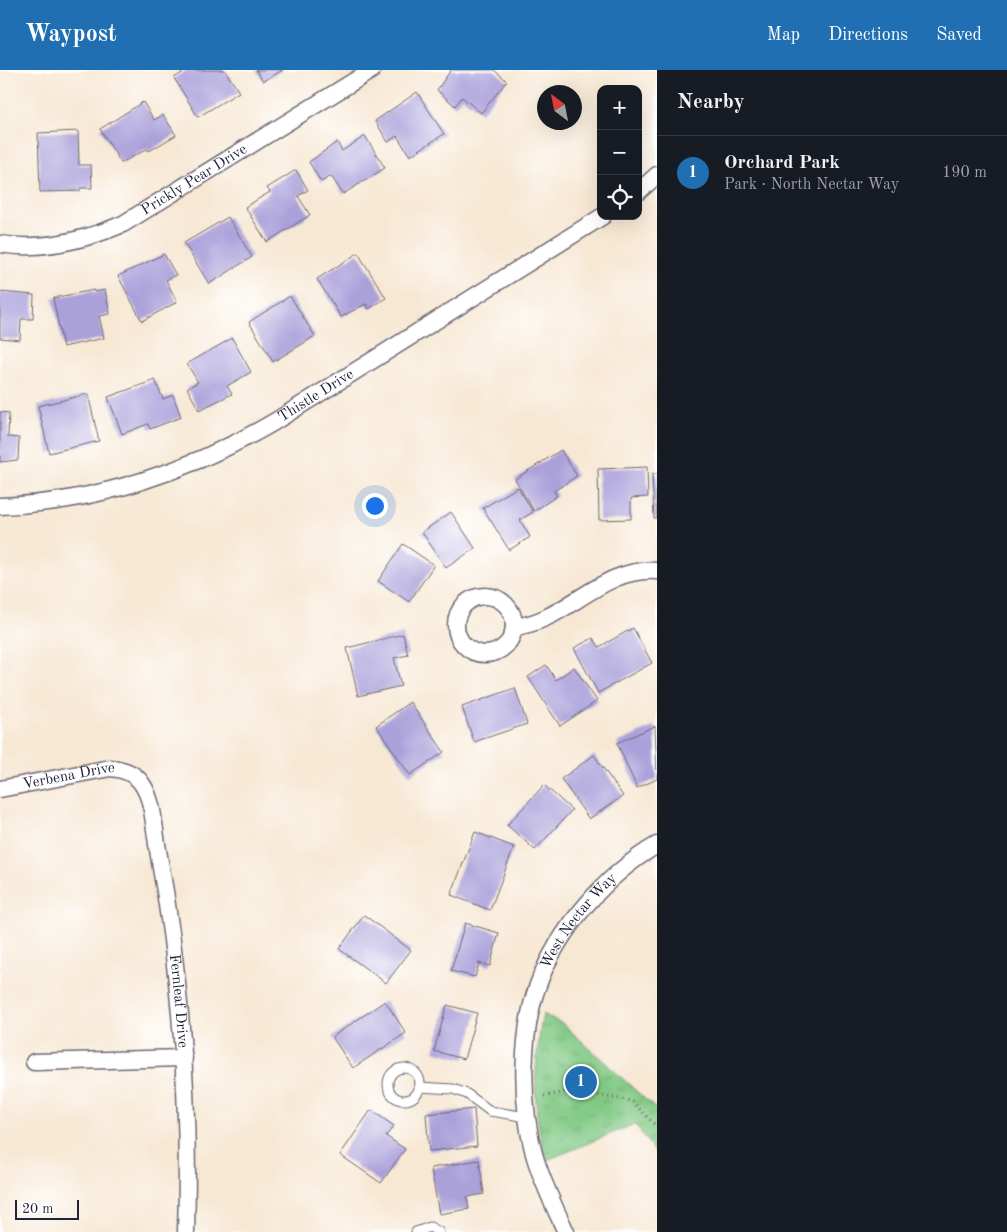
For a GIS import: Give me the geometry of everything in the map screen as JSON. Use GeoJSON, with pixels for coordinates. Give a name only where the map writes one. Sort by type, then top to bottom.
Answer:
{"type":"FeatureCollection","features":[{"type":"Feature","properties":{"kind":"street","name":"Prickly Pear Drive"},"geometry":{"type":"LineString","coordinates":[[0,244],[55,244],[87,238],[123,224],[372,70]]}},
{"type":"Feature","properties":{"kind":"street"},"geometry":{"type":"LineString","coordinates":[[642,188],[657,174]]}},
{"type":"Feature","properties":{"kind":"street","name":"Thistle Drive"},"geometry":{"type":"LineString","coordinates":[[0,506],[51,502],[86,496],[161,474],[226,448],[274,422],[597,220]]}},
{"type":"Feature","properties":{"kind":"street"},"geometry":{"type":"LineString","coordinates":[[514,627],[529,625],[544,618],[619,576],[654,570]]}},
{"type":"Feature","properties":{"kind":"street","name":"Verbena Drive"},"geometry":{"type":"LineString","coordinates":[[0,789],[110,768],[119,768],[136,776]]}},
{"type":"Feature","properties":{"kind":"street","name":"Fernleaf Drive"},"geometry":{"type":"LineString","coordinates":[[136,776],[146,792],[161,864],[175,965],[184,1058],[187,1143],[186,1232]]}},
{"type":"Feature","properties":{"kind":"street","name":"West Nectar Way"},"geometry":{"type":"LineString","coordinates":[[566,1232],[544,1186],[534,1153],[527,1117],[525,1051],[530,1017],[538,985],[548,963],[576,918],[605,884],[657,845]]}},
{"type":"Feature","properties":{"kind":"street"},"geometry":{"type":"LineString","coordinates":[[34,1062],[184,1058]]}},
{"type":"Feature","properties":{"kind":"lane"},"geometry":{"type":"LineString","coordinates":[[419,1087],[453,1089],[467,1094],[490,1111],[527,1117]]}},
{"type":"Feature","properties":{"kind":"lane"},"geometry":{"type":"LineString","coordinates":[[416,1232],[430,1227],[439,1232]]}},
{"type":"Feature","properties":{"kind":"path"},"geometry":{"type":"LineString","coordinates":[[544,1096],[572,1091],[632,1101],[657,1127]]}},
{"type":"Feature","properties":{"kind":"green space"},"geometry":{"type":"Polygon","coordinates":[[[543,1014],[563,1024],[657,1110],[657,1155],[635,1124],[547,1160],[538,1124],[536,1106],[536,1069],[543,1014]]]}},
{"type":"Feature","properties":{"kind":"building"},"geometry":{"type":"Polygon","coordinates":[[[187,70],[225,70],[239,92],[198,117],[174,78],[187,70]]]}},
{"type":"Feature","properties":{"kind":"building"},"geometry":{"type":"Polygon","coordinates":[[[256,70],[283,70],[263,81],[256,70]]]}},
{"type":"Feature","properties":{"kind":"building"},"geometry":{"type":"Polygon","coordinates":[[[451,70],[494,70],[507,81],[481,113],[462,97],[455,106],[437,90],[451,70]]]}},
{"type":"Feature","properties":{"kind":"building"},"geometry":{"type":"Polygon","coordinates":[[[417,92],[444,134],[410,156],[397,136],[388,142],[375,121],[417,92]]]}},
{"type":"Feature","properties":{"kind":"building"},"geometry":{"type":"Polygon","coordinates":[[[143,102],[154,120],[163,115],[176,135],[149,151],[147,149],[121,163],[100,129],[143,102]]]}},
{"type":"Feature","properties":{"kind":"building"},"geometry":{"type":"Polygon","coordinates":[[[78,131],[79,165],[91,165],[92,188],[80,188],[80,191],[40,192],[38,133],[78,131]]]}},
{"type":"Feature","properties":{"kind":"building"},"geometry":{"type":"Polygon","coordinates":[[[365,136],[385,168],[343,194],[331,176],[321,182],[309,162],[337,142],[342,151],[365,136]]]}},
{"type":"Feature","properties":{"kind":"building"},"geometry":{"type":"Polygon","coordinates":[[[296,170],[308,190],[298,196],[310,215],[267,242],[245,207],[270,192],[267,188],[296,170]]]}},
{"type":"Feature","properties":{"kind":"building"},"geometry":{"type":"Polygon","coordinates":[[[228,217],[252,257],[209,284],[184,243],[228,217]]]}},
{"type":"Feature","properties":{"kind":"building"},"geometry":{"type":"Polygon","coordinates":[[[358,253],[386,298],[369,309],[366,304],[341,317],[317,279],[358,253]]]}},
{"type":"Feature","properties":{"kind":"building"},"geometry":{"type":"Polygon","coordinates":[[[164,254],[176,275],[166,280],[177,302],[142,321],[118,276],[164,254]]]}},
{"type":"Feature","properties":{"kind":"building"},"geometry":{"type":"Polygon","coordinates":[[[94,290],[94,292],[105,290],[110,314],[99,316],[104,338],[63,347],[53,298],[94,290]]]}},
{"type":"Feature","properties":{"kind":"building"},"geometry":{"type":"Polygon","coordinates":[[[0,292],[34,295],[33,319],[21,319],[20,340],[0,338],[0,292]]]}},
{"type":"Feature","properties":{"kind":"building"},"geometry":{"type":"Polygon","coordinates":[[[290,296],[315,336],[273,362],[249,322],[290,296]]]}},
{"type":"Feature","properties":{"kind":"building"},"geometry":{"type":"Polygon","coordinates":[[[232,338],[251,372],[227,386],[232,394],[199,410],[187,388],[198,382],[187,364],[232,338]]]}},
{"type":"Feature","properties":{"kind":"building"},"geometry":{"type":"Polygon","coordinates":[[[155,380],[163,399],[173,395],[181,417],[150,429],[148,424],[122,434],[108,397],[155,380]]]}},
{"type":"Feature","properties":{"kind":"building"},"geometry":{"type":"Polygon","coordinates":[[[88,394],[99,441],[49,453],[38,406],[88,394]]]}},
{"type":"Feature","properties":{"kind":"building"},"geometry":{"type":"Polygon","coordinates":[[[0,412],[9,413],[8,437],[19,438],[18,460],[0,462],[0,412]]]}},
{"type":"Feature","properties":{"kind":"building"},"geometry":{"type":"Polygon","coordinates":[[[561,450],[577,476],[554,491],[557,496],[534,511],[515,479],[561,450]]]}},
{"type":"Feature","properties":{"kind":"building"},"geometry":{"type":"Polygon","coordinates":[[[647,467],[648,497],[631,498],[631,519],[599,520],[598,469],[647,467]]]}},
{"type":"Feature","properties":{"kind":"building"},"geometry":{"type":"Polygon","coordinates":[[[652,474],[657,474],[657,518],[654,518],[652,474]]]}},
{"type":"Feature","properties":{"kind":"building"},"geometry":{"type":"Polygon","coordinates":[[[518,487],[533,512],[520,520],[530,537],[509,550],[483,508],[518,487]]]}},
{"type":"Feature","properties":{"kind":"building"},"geometry":{"type":"Polygon","coordinates":[[[451,512],[475,548],[446,568],[422,532],[451,512]]]}},
{"type":"Feature","properties":{"kind":"building"},"geometry":{"type":"Polygon","coordinates":[[[403,544],[434,565],[409,602],[378,581],[403,544]]]}},
{"type":"Feature","properties":{"kind":"building"},"geometry":{"type":"Polygon","coordinates":[[[633,628],[652,663],[598,693],[574,648],[593,638],[599,647],[633,628]]]}},
{"type":"Feature","properties":{"kind":"building"},"geometry":{"type":"Polygon","coordinates":[[[403,634],[408,655],[394,658],[401,686],[358,696],[347,648],[403,634]]]}},
{"type":"Feature","properties":{"kind":"building"},"geometry":{"type":"Polygon","coordinates":[[[546,665],[556,680],[574,667],[597,701],[560,726],[528,677],[546,665]]]}},
{"type":"Feature","properties":{"kind":"building"},"geometry":{"type":"Polygon","coordinates":[[[515,688],[527,724],[474,742],[462,707],[515,688]]]}},
{"type":"Feature","properties":{"kind":"building"},"geometry":{"type":"Polygon","coordinates":[[[410,702],[444,752],[410,775],[376,726],[410,702]]]}},
{"type":"Feature","properties":{"kind":"building"},"geometry":{"type":"Polygon","coordinates":[[[655,726],[657,779],[637,788],[617,743],[655,726]]]}},
{"type":"Feature","properties":{"kind":"building"},"geometry":{"type":"Polygon","coordinates":[[[594,755],[623,796],[589,819],[561,779],[594,755]]]}},
{"type":"Feature","properties":{"kind":"building"},"geometry":{"type":"Polygon","coordinates":[[[544,785],[572,810],[535,850],[507,825],[544,785]]]}},
{"type":"Feature","properties":{"kind":"building"},"geometry":{"type":"Polygon","coordinates":[[[475,832],[514,847],[490,910],[451,895],[475,832]]]}},
{"type":"Feature","properties":{"kind":"building"},"geometry":{"type":"Polygon","coordinates":[[[364,915],[411,950],[386,983],[339,949],[364,915]]]}},
{"type":"Feature","properties":{"kind":"building"},"geometry":{"type":"Polygon","coordinates":[[[465,923],[499,933],[490,966],[479,963],[475,977],[451,971],[465,923]]]}},
{"type":"Feature","properties":{"kind":"building"},"geometry":{"type":"Polygon","coordinates":[[[385,1001],[406,1033],[353,1068],[332,1037],[385,1001]]]}},
{"type":"Feature","properties":{"kind":"building"},"geometry":{"type":"Polygon","coordinates":[[[447,1005],[477,1013],[464,1059],[434,1051],[447,1005]]]}},
{"type":"Feature","properties":{"kind":"building"},"geometry":{"type":"Polygon","coordinates":[[[474,1109],[477,1146],[429,1151],[426,1114],[474,1109]]]}},
{"type":"Feature","properties":{"kind":"building"},"geometry":{"type":"Polygon","coordinates":[[[371,1110],[394,1126],[386,1136],[405,1149],[381,1183],[340,1155],[371,1110]]]}},
{"type":"Feature","properties":{"kind":"building"},"geometry":{"type":"Polygon","coordinates":[[[479,1160],[484,1194],[467,1197],[469,1209],[439,1214],[431,1168],[479,1160]]]}},
{"type":"Feature","properties":{"kind":"place","name":"Orchard Park"},"geometry":{"type":"Point","coordinates":[581,1082]}}]}
